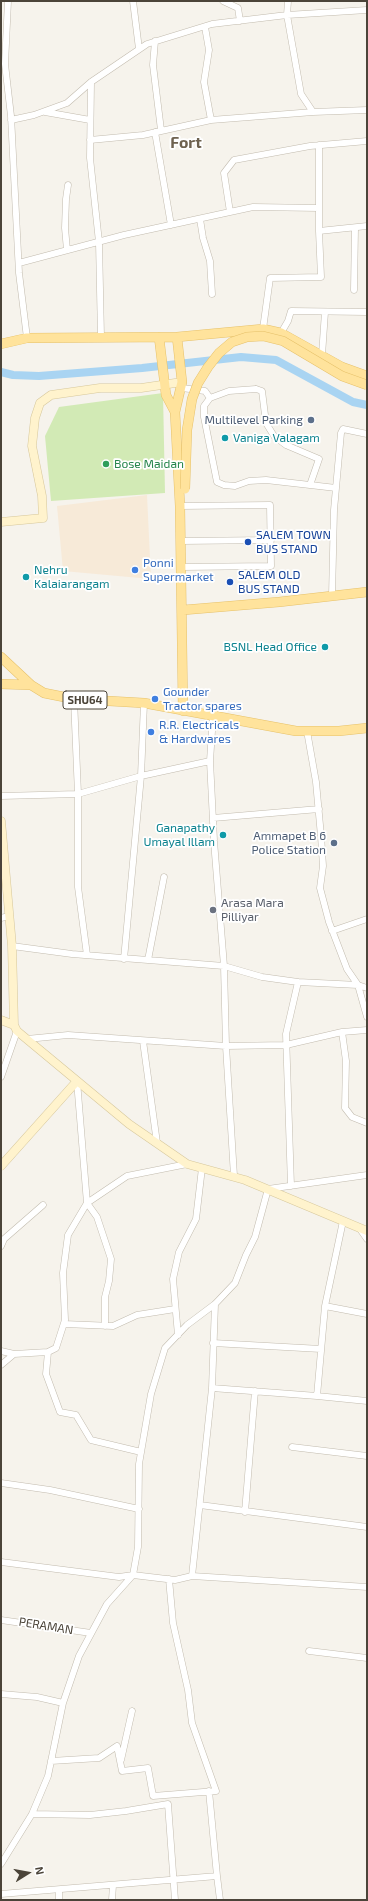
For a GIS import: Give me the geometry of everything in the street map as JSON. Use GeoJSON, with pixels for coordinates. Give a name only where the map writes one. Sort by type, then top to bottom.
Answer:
{"type":"FeatureCollection","features":[{"type":"Feature","properties":{"kind":"main road"},"geometry":{"type":"LineString","coordinates":[[1,344],[27,338],[101,337],[160,341],[262,329],[282,333],[342,368],[367,376]]}},
{"type":"Feature","properties":{"kind":"main road"},"geometry":{"type":"LineString","coordinates":[[184,489],[187,430],[192,399],[198,383],[208,367],[219,353],[232,342],[247,337],[262,336],[283,341],[342,376],[367,385]]}},
{"type":"Feature","properties":{"kind":"main road"},"geometry":{"type":"LineString","coordinates":[[177,338],[182,382],[175,412],[182,567],[183,711]]}},
{"type":"Feature","properties":{"kind":"main road"},"geometry":{"type":"LineString","coordinates":[[160,341],[166,395],[175,412]]}},
{"type":"Feature","properties":{"kind":"main road"},"geometry":{"type":"LineString","coordinates":[[183,610],[279,602],[367,592]]}},
{"type":"Feature","properties":{"kind":"main road","name":"SHU64"},"geometry":{"type":"LineString","coordinates":[[1,657],[31,685],[44,693],[74,699],[144,703],[296,731],[339,731],[367,728]]}},
{"type":"Feature","properties":{"kind":"main road"},"geometry":{"type":"LineString","coordinates":[[1,684],[31,685]]}},
{"type":"Feature","properties":{"kind":"street"},"geometry":{"type":"LineString","coordinates":[[8,1],[3,49],[11,120],[19,263],[27,338]]}},
{"type":"Feature","properties":{"kind":"street"},"geometry":{"type":"LineString","coordinates":[[134,1],[139,49]]}},
{"type":"Feature","properties":{"kind":"street"},"geometry":{"type":"LineString","coordinates":[[223,1],[238,8],[240,21]]}},
{"type":"Feature","properties":{"kind":"street"},"geometry":{"type":"LineString","coordinates":[[288,1],[287,15],[301,94],[313,112]]}},
{"type":"Feature","properties":{"kind":"street"},"geometry":{"type":"LineString","coordinates":[[11,120],[43,112],[67,103],[91,82],[139,49],[155,41],[205,27],[240,21],[287,15],[367,10]]}},
{"type":"Feature","properties":{"kind":"street"},"geometry":{"type":"LineString","coordinates":[[205,27],[209,50],[204,82],[211,120]]}},
{"type":"Feature","properties":{"kind":"street"},"geometry":{"type":"LineString","coordinates":[[155,41],[153,65],[158,131],[171,225]]}},
{"type":"Feature","properties":{"kind":"street"},"geometry":{"type":"LineString","coordinates":[[91,82],[90,158],[98,242],[101,337]]}},
{"type":"Feature","properties":{"kind":"street"},"geometry":{"type":"LineString","coordinates":[[90,140],[158,131],[211,120],[313,112],[367,110]]}},
{"type":"Feature","properties":{"kind":"street"},"geometry":{"type":"LineString","coordinates":[[43,112],[90,120]]}},
{"type":"Feature","properties":{"kind":"street"},"geometry":{"type":"LineString","coordinates":[[230,212],[224,173],[234,160],[319,145],[367,141]]}},
{"type":"Feature","properties":{"kind":"street"},"geometry":{"type":"LineString","coordinates":[[262,329],[270,278],[321,277],[319,231],[319,145]]}},
{"type":"Feature","properties":{"kind":"street"},"geometry":{"type":"LineString","coordinates":[[67,250],[65,228],[68,185]]}},
{"type":"Feature","properties":{"kind":"street"},"geometry":{"type":"LineString","coordinates":[[19,263],[98,242],[253,207],[319,208]]}},
{"type":"Feature","properties":{"kind":"street"},"geometry":{"type":"LineString","coordinates":[[200,219],[203,238],[210,261],[212,294]]}},
{"type":"Feature","properties":{"kind":"street"},"geometry":{"type":"LineString","coordinates":[[319,231],[367,226]]}},
{"type":"Feature","properties":{"kind":"street"},"geometry":{"type":"LineString","coordinates":[[354,290],[355,228]]}},
{"type":"Feature","properties":{"kind":"street"},"geometry":{"type":"LineString","coordinates":[[282,333],[291,311],[367,312]]}},
{"type":"Feature","properties":{"kind":"street"},"geometry":{"type":"LineString","coordinates":[[322,355],[325,312]]}},
{"type":"Feature","properties":{"kind":"street"},"geometry":{"type":"LineString","coordinates":[[1,522],[43,518],[42,496],[32,446],[35,418],[40,403],[51,395],[100,388],[141,388],[165,382],[182,382],[205,392],[210,398]]}},
{"type":"Feature","properties":{"kind":"street"},"geometry":{"type":"LineString","coordinates":[[310,485],[319,459],[286,445],[274,436],[266,423],[262,391],[256,389],[229,392],[210,398],[204,406],[204,417],[217,482],[224,485],[235,486],[249,481],[266,480],[336,488]]}},
{"type":"Feature","properties":{"kind":"street"},"geometry":{"type":"LineString","coordinates":[[332,596],[336,488],[339,449],[343,429],[367,434]]}},
{"type":"Feature","properties":{"kind":"street"},"geometry":{"type":"LineString","coordinates":[[180,506],[270,505],[271,566],[182,567]]}},
{"type":"Feature","properties":{"kind":"street"},"geometry":{"type":"LineString","coordinates":[[181,541],[271,540]]}},
{"type":"Feature","properties":{"kind":"street"},"geometry":{"type":"LineString","coordinates":[[74,699],[78,794],[78,887],[87,955]]}},
{"type":"Feature","properties":{"kind":"street"},"geometry":{"type":"LineString","coordinates":[[124,958],[142,776],[144,703]]}},
{"type":"Feature","properties":{"kind":"street"},"geometry":{"type":"LineString","coordinates":[[213,716],[210,761],[224,966],[226,1046],[234,1176]]}},
{"type":"Feature","properties":{"kind":"street"},"geometry":{"type":"LineString","coordinates":[[307,731],[319,809],[323,866],[320,888],[332,931],[347,969],[358,985],[367,1017]]}},
{"type":"Feature","properties":{"kind":"street"},"geometry":{"type":"LineString","coordinates":[[1,796],[78,794],[142,776],[210,761]]}},
{"type":"Feature","properties":{"kind":"street"},"geometry":{"type":"LineString","coordinates":[[213,818],[319,809]]}},
{"type":"Feature","properties":{"kind":"street"},"geometry":{"type":"LineString","coordinates":[[1,821],[5,917],[12,946],[16,1028],[1,1077]]}},
{"type":"Feature","properties":{"kind":"street"},"geometry":{"type":"LineString","coordinates":[[148,960],[164,877]]}},
{"type":"Feature","properties":{"kind":"street"},"geometry":{"type":"LineString","coordinates":[[332,931],[367,919]]}},
{"type":"Feature","properties":{"kind":"street"},"geometry":{"type":"LineString","coordinates":[[12,946],[87,955],[224,966],[262,977],[298,982],[358,985],[367,988]]}},
{"type":"Feature","properties":{"kind":"street"},"geometry":{"type":"LineString","coordinates":[[291,1186],[286,1034],[298,982]]}},
{"type":"Feature","properties":{"kind":"street"},"geometry":{"type":"LineString","coordinates":[[1,1020],[16,1028],[77,1082],[129,1124],[187,1164],[234,1176],[268,1189],[363,1230],[367,1239]]}},
{"type":"Feature","properties":{"kind":"street"},"geometry":{"type":"LineString","coordinates":[[27,1039],[68,1035],[226,1046],[286,1045],[342,1032],[367,1030]]}},
{"type":"Feature","properties":{"kind":"street"},"geometry":{"type":"LineString","coordinates":[[342,1032],[346,1061],[344,1108],[352,1117],[367,1123]]}},
{"type":"Feature","properties":{"kind":"street"},"geometry":{"type":"LineString","coordinates":[[143,1041],[157,1143]]}},
{"type":"Feature","properties":{"kind":"street"},"geometry":{"type":"LineString","coordinates":[[1,1166],[77,1082]]}},
{"type":"Feature","properties":{"kind":"street"},"geometry":{"type":"LineString","coordinates":[[77,1082],[87,1202],[97,1217],[111,1259],[109,1281],[105,1297],[105,1326]]}},
{"type":"Feature","properties":{"kind":"street"},"geometry":{"type":"LineString","coordinates":[[1,1351],[14,1354],[48,1352],[56,1348],[66,1320],[63,1273],[68,1235],[87,1202],[127,1176],[187,1164]]}},
{"type":"Feature","properties":{"kind":"street"},"geometry":{"type":"LineString","coordinates":[[178,1335],[173,1279],[179,1252],[196,1219],[202,1168]]}},
{"type":"Feature","properties":{"kind":"street"},"geometry":{"type":"LineString","coordinates":[[268,1189],[367,1175]]}},
{"type":"Feature","properties":{"kind":"street"},"geometry":{"type":"LineString","coordinates":[[1,1864],[4,1854],[32,1814],[48,1776],[63,1703],[79,1656],[107,1604],[133,1574],[138,1547],[139,1464],[151,1394],[165,1348],[187,1325],[215,1304],[235,1283],[255,1237],[268,1189]]}},
{"type":"Feature","properties":{"kind":"street"},"geometry":{"type":"LineString","coordinates":[[1,1246],[4,1239],[43,1205]]}},
{"type":"Feature","properties":{"kind":"street"},"geometry":{"type":"LineString","coordinates":[[317,1396],[325,1306],[343,1221]]}},
{"type":"Feature","properties":{"kind":"street"},"geometry":{"type":"LineString","coordinates":[[192,1576],[212,1388],[215,1304]]}},
{"type":"Feature","properties":{"kind":"street"},"geometry":{"type":"LineString","coordinates":[[325,1306],[367,1314]]}},
{"type":"Feature","properties":{"kind":"street"},"geometry":{"type":"LineString","coordinates":[[64,1324],[113,1326],[137,1315],[175,1309]]}},
{"type":"Feature","properties":{"kind":"street"},"geometry":{"type":"LineString","coordinates":[[213,1343],[321,1349]]}},
{"type":"Feature","properties":{"kind":"street"},"geometry":{"type":"LineString","coordinates":[[48,1352],[46,1374],[60,1412],[76,1415],[91,1440],[141,1452]]}},
{"type":"Feature","properties":{"kind":"street"},"geometry":{"type":"LineString","coordinates":[[1,1365],[14,1354]]}},
{"type":"Feature","properties":{"kind":"street"},"geometry":{"type":"LineString","coordinates":[[212,1388],[367,1401]]}},
{"type":"Feature","properties":{"kind":"street"},"geometry":{"type":"LineString","coordinates":[[245,1512],[255,1391]]}},
{"type":"Feature","properties":{"kind":"street"},"geometry":{"type":"LineString","coordinates":[[292,1447],[367,1456]]}},
{"type":"Feature","properties":{"kind":"street"},"geometry":{"type":"LineString","coordinates":[[1,1483],[50,1490],[139,1509]]}},
{"type":"Feature","properties":{"kind":"street"},"geometry":{"type":"LineString","coordinates":[[200,1505],[367,1527]]}},
{"type":"Feature","properties":{"kind":"street"},"geometry":{"type":"LineString","coordinates":[[1,1562],[119,1577],[133,1574],[175,1580],[192,1576],[367,1587]]}},
{"type":"Feature","properties":{"kind":"street"},"geometry":{"type":"LineString","coordinates":[[51,1761],[100,1758],[117,1746],[122,1771],[148,1768],[153,1796],[216,1791],[192,1723],[188,1690],[173,1623],[169,1579]]}},
{"type":"Feature","properties":{"kind":"street","name":"PERAMAN"},"geometry":{"type":"LineString","coordinates":[[1,1620],[91,1633]]}},
{"type":"Feature","properties":{"kind":"street"},"geometry":{"type":"LineString","coordinates":[[309,1651],[367,1658]]}},
{"type":"Feature","properties":{"kind":"street"},"geometry":{"type":"LineString","coordinates":[[1,1694],[37,1697],[63,1703]]}},
{"type":"Feature","properties":{"kind":"street"},"geometry":{"type":"LineString","coordinates":[[121,1763],[132,1711]]}},
{"type":"Feature","properties":{"kind":"street"},"geometry":{"type":"LineString","coordinates":[[210,1791],[220,1900]]}},
{"type":"Feature","properties":{"kind":"street"},"geometry":{"type":"LineString","coordinates":[[32,1814],[90,1815],[168,1804],[175,1900]]}},
{"type":"Feature","properties":{"kind":"street"},"geometry":{"type":"LineString","coordinates":[[1,1894],[217,1876]]}},
{"type":"Feature","properties":{"kind":"street"},"geometry":{"type":"LineString","coordinates":[[112,1900],[113,1885]]}},
{"type":"Feature","properties":{"kind":"street"},"geometry":{"type":"LineString","coordinates":[[59,1890],[59,1900]]}},
{"type":"Feature","properties":{"kind":"shaded area"},"geometry":{"type":"Polygon","coordinates":[[[147,495],[151,579],[63,571],[57,506],[147,495]]]}},
{"type":"Feature","properties":{"kind":"green space","name":"Bose Maidan"},"geometry":{"type":"Polygon","coordinates":[[[163,393],[165,493],[51,501],[45,436],[59,407],[163,393]]]}},
{"type":"Feature","properties":{"kind":"waterway"},"geometry":{"type":"LineString","coordinates":[[1,372],[13,375],[39,376],[142,368],[241,357],[276,360],[353,402],[367,405]]}},
{"type":"Feature","properties":{"kind":"place","name":"Multilevel Parking"},"geometry":{"type":"Point","coordinates":[311,420]}},
{"type":"Feature","properties":{"kind":"place","name":"Vaniga Valagam"},"geometry":{"type":"Point","coordinates":[225,438]}},
{"type":"Feature","properties":{"kind":"place","name":"Bose Maidan"},"geometry":{"type":"Point","coordinates":[106,464]}},
{"type":"Feature","properties":{"kind":"place","name":"SALEM TOWN BUS STAND"},"geometry":{"type":"Point","coordinates":[248,542]}},
{"type":"Feature","properties":{"kind":"place","name":"Ponni Supermarket"},"geometry":{"type":"Point","coordinates":[135,570]}},
{"type":"Feature","properties":{"kind":"place","name":"Nehru Kalaiarangam"},"geometry":{"type":"Point","coordinates":[26,577]}},
{"type":"Feature","properties":{"kind":"place","name":"SALEM OLD BUS STAND"},"geometry":{"type":"Point","coordinates":[230,582]}},
{"type":"Feature","properties":{"kind":"place","name":"BSNL Head Office"},"geometry":{"type":"Point","coordinates":[325,647]}},
{"type":"Feature","properties":{"kind":"place","name":"Gounder Tractor spares"},"geometry":{"type":"Point","coordinates":[155,699]}},
{"type":"Feature","properties":{"kind":"place","name":"R.R. Electricals & Hardwares"},"geometry":{"type":"Point","coordinates":[151,732]}},
{"type":"Feature","properties":{"kind":"place","name":"Ganapathy Umayal Illam"},"geometry":{"type":"Point","coordinates":[223,835]}},
{"type":"Feature","properties":{"kind":"place","name":"Ammapet B 6 Police Station"},"geometry":{"type":"Point","coordinates":[334,843]}},
{"type":"Feature","properties":{"kind":"place","name":"Arasa Mara Pilliyar"},"geometry":{"type":"Point","coordinates":[213,910]}},
{"type":"Feature","properties":{"kind":"district","name":"Fort"},"geometry":{"type":"Point","coordinates":[186,143]}}]}
